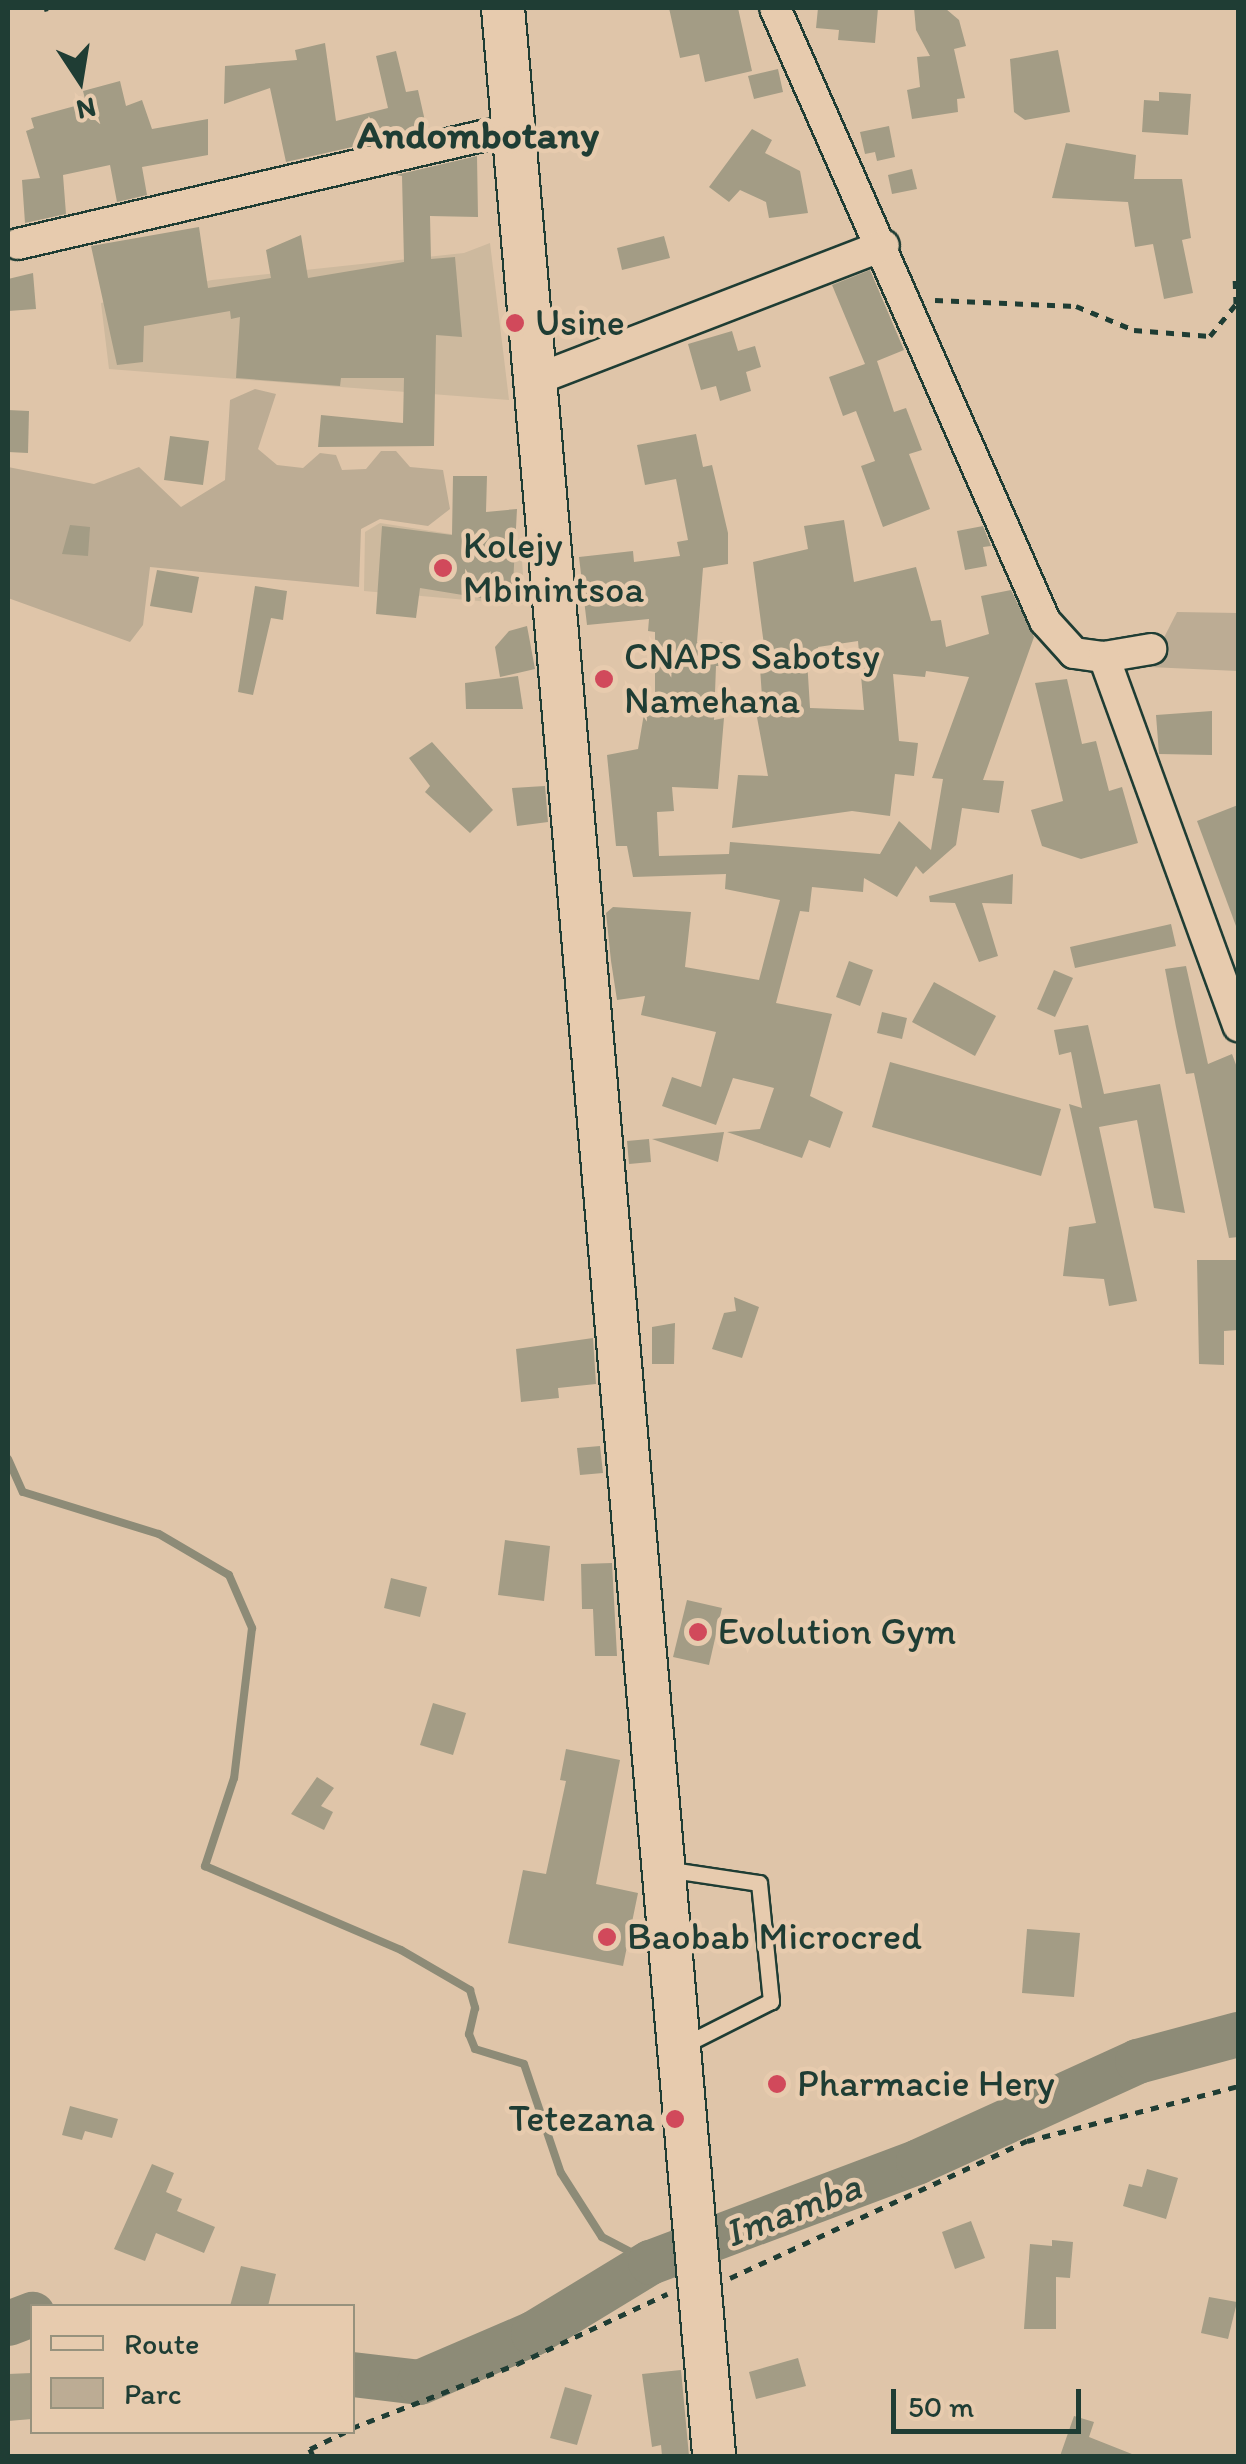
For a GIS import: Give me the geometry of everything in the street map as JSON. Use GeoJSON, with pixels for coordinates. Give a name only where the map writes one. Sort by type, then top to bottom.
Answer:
{"type":"FeatureCollection","features":[{"type":"Feature","properties":{"kind":"main road"},"geometry":{"type":"LineString","coordinates":[[503,8],[532,381],[714,2456]]}},
{"type":"Feature","properties":{"kind":"street"},"geometry":{"type":"LineString","coordinates":[[776,8],[884,245],[1046,622],[1074,654],[1104,657],[1152,649]]}},
{"type":"Feature","properties":{"kind":"street"},"geometry":{"type":"LineString","coordinates":[[18,244],[512,128]]}},
{"type":"Feature","properties":{"kind":"street"},"geometry":{"type":"LineString","coordinates":[[532,381],[884,245]]}},
{"type":"Feature","properties":{"kind":"street"},"geometry":{"type":"LineString","coordinates":[[1104,657],[1238,1026]]}},
{"type":"Feature","properties":{"kind":"lane"},"geometry":{"type":"LineString","coordinates":[[665,1868],[759,1883],[771,2001],[680,2047]]}},
{"type":"Feature","properties":{"kind":"path"},"geometry":{"type":"LineString","coordinates":[[906,300],[1076,306],[1134,330],[1210,336],[1236,304],[1234,276]]}},
{"type":"Feature","properties":{"kind":"path"},"geometry":{"type":"LineString","coordinates":[[355,2427],[517,2364],[698,2275],[732,2278],[1027,2141],[1238,2086]]}},
{"type":"Feature","properties":{"kind":"path"},"geometry":{"type":"LineString","coordinates":[[313,2456],[310,2449],[341,2434]]}},
{"type":"Feature","properties":{"kind":"shaded area","name":"Usine"},"geometry":{"type":"Polygon","coordinates":[[[490,243],[509,400],[109,369],[101,303],[212,280],[464,253],[490,243]]]}},
{"type":"Feature","properties":{"kind":"shaded area","name":"Kolejy Mbinintsoa"},"geometry":{"type":"Polygon","coordinates":[[[380,523],[521,545],[525,605],[364,591],[365,532],[380,523]]]}},
{"type":"Feature","properties":{"kind":"green space"},"geometry":{"type":"Polygon","coordinates":[[[255,389],[276,394],[258,449],[277,465],[303,468],[320,453],[336,455],[342,470],[366,469],[381,451],[396,451],[410,467],[443,470],[450,509],[428,526],[380,519],[361,529],[359,587],[150,567],[143,625],[130,642],[8,598],[8,467],[94,484],[139,467],[181,507],[225,480],[230,400],[255,389]]]}},
{"type":"Feature","properties":{"kind":"green space"},"geometry":{"type":"Polygon","coordinates":[[[1177,612],[1238,613],[1238,671],[1149,667],[1177,612]]]}},
{"type":"Feature","properties":{"kind":"building"},"geometry":{"type":"Polygon","coordinates":[[[669,8],[738,8],[752,71],[705,82],[699,54],[680,58],[669,8]]]}},
{"type":"Feature","properties":{"kind":"building"},"geometry":{"type":"Polygon","coordinates":[[[818,8],[878,8],[875,43],[838,40],[839,30],[816,28],[818,8]]]}},
{"type":"Feature","properties":{"kind":"building"},"geometry":{"type":"Polygon","coordinates":[[[914,8],[946,9],[959,20],[966,46],[954,49],[965,98],[957,99],[958,112],[912,119],[907,90],[920,87],[917,57],[930,56],[916,30],[914,8]]]}},
{"type":"Feature","properties":{"kind":"building"},"geometry":{"type":"Polygon","coordinates":[[[325,43],[336,121],[388,108],[376,56],[396,51],[406,92],[418,90],[427,130],[286,162],[270,88],[224,104],[225,66],[297,60],[295,50],[325,43]]]}},
{"type":"Feature","properties":{"kind":"building"},"geometry":{"type":"Polygon","coordinates":[[[1058,50],[1070,112],[1025,120],[1014,112],[1010,59],[1058,50]]]}},
{"type":"Feature","properties":{"kind":"building"},"geometry":{"type":"Polygon","coordinates":[[[778,69],[783,92],[754,99],[748,76],[778,69]]]}},
{"type":"Feature","properties":{"kind":"building"},"geometry":{"type":"Polygon","coordinates":[[[120,81],[126,106],[142,100],[152,129],[208,119],[208,155],[142,167],[147,195],[117,202],[110,165],[63,175],[66,214],[25,223],[22,180],[40,178],[26,131],[34,128],[31,118],[86,103],[83,91],[120,81]]]}},
{"type":"Feature","properties":{"kind":"building"},"geometry":{"type":"Polygon","coordinates":[[[1159,92],[1191,94],[1188,135],[1142,132],[1144,100],[1159,101],[1159,92]]]}},
{"type":"Feature","properties":{"kind":"building"},"geometry":{"type":"Polygon","coordinates":[[[889,126],[895,157],[877,161],[875,152],[865,154],[860,132],[889,126]]]}},
{"type":"Feature","properties":{"kind":"building"},"geometry":{"type":"Polygon","coordinates":[[[752,129],[772,140],[765,153],[800,171],[808,213],[769,218],[766,202],[740,190],[729,202],[709,187],[752,129]]]}},
{"type":"Feature","properties":{"kind":"building"},"geometry":{"type":"Polygon","coordinates":[[[1066,143],[1136,155],[1134,179],[1182,179],[1191,238],[1182,240],[1193,293],[1164,299],[1153,244],[1135,247],[1128,202],[1052,198],[1066,143]]]}},
{"type":"Feature","properties":{"kind":"building","name":"Usine"},"geometry":{"type":"Polygon","coordinates":[[[477,156],[478,217],[430,216],[431,259],[455,257],[462,337],[436,335],[434,446],[318,447],[321,415],[403,423],[404,378],[341,378],[340,386],[236,378],[240,317],[231,319],[230,311],[144,326],[143,362],[117,365],[91,246],[199,227],[208,288],[271,278],[266,250],[301,235],[308,278],[404,262],[402,176],[396,175],[477,156]]]}},
{"type":"Feature","properties":{"kind":"building"},"geometry":{"type":"Polygon","coordinates":[[[912,169],[917,189],[892,194],[888,175],[912,169]]]}},
{"type":"Feature","properties":{"kind":"building"},"geometry":{"type":"Polygon","coordinates":[[[664,236],[670,258],[622,270],[617,248],[664,236]]]}},
{"type":"Feature","properties":{"kind":"building"},"geometry":{"type":"Polygon","coordinates":[[[870,270],[904,350],[877,361],[894,412],[906,408],[922,450],[909,454],[930,509],[883,527],[861,466],[875,461],[856,411],[843,416],[829,377],[865,364],[832,285],[870,270]]]}},
{"type":"Feature","properties":{"kind":"building"},"geometry":{"type":"Polygon","coordinates":[[[33,273],[36,309],[8,311],[8,279],[33,273]]]}},
{"type":"Feature","properties":{"kind":"building"},"geometry":{"type":"Polygon","coordinates":[[[732,331],[738,351],[755,346],[761,367],[746,372],[751,391],[720,401],[716,386],[701,390],[688,344],[732,331]]]}},
{"type":"Feature","properties":{"kind":"building"},"geometry":{"type":"Polygon","coordinates":[[[8,410],[29,411],[28,453],[8,452],[8,410]]]}},
{"type":"Feature","properties":{"kind":"building"},"geometry":{"type":"Polygon","coordinates":[[[696,434],[703,467],[712,465],[728,533],[728,564],[703,568],[697,642],[726,642],[725,666],[716,666],[714,720],[724,718],[718,789],[672,787],[674,811],[657,812],[659,856],[729,854],[730,842],[880,854],[899,821],[931,850],[943,779],[932,778],[969,677],[926,671],[925,677],[893,674],[899,741],[918,743],[914,776],[895,774],[890,816],[852,811],[732,828],[738,775],[768,776],[756,712],[763,711],[760,668],[767,668],[753,562],[808,549],[804,526],[844,520],[854,582],[916,567],[931,621],[941,620],[946,647],[989,634],[981,596],[1011,590],[1034,637],[983,780],[1004,781],[999,813],[962,808],[956,845],[923,874],[916,866],[897,897],[864,878],[863,892],[812,887],[809,912],[800,911],[776,1003],[832,1014],[810,1096],[843,1112],[830,1148],[809,1140],[802,1158],[727,1132],[760,1129],[774,1088],[733,1078],[716,1125],[662,1106],[672,1077],[701,1087],[716,1032],[641,1015],[645,996],[617,1000],[606,913],[613,907],[691,912],[685,967],[759,980],[780,900],[725,889],[726,874],[633,877],[627,846],[616,846],[607,755],[638,749],[647,696],[655,698],[655,632],[648,631],[649,619],[587,625],[579,557],[633,551],[634,562],[680,556],[677,542],[688,540],[676,479],[645,485],[637,445],[696,434]],[[858,641],[818,647],[820,656],[807,659],[810,708],[864,710],[858,641]]]}},
{"type":"Feature","properties":{"kind":"building"},"geometry":{"type":"Polygon","coordinates":[[[170,436],[209,441],[203,485],[164,480],[170,436]]]}},
{"type":"Feature","properties":{"kind":"building","name":"Kolejy Mbinintsoa"},"geometry":{"type":"Polygon","coordinates":[[[453,476],[487,476],[486,512],[517,509],[512,603],[420,588],[416,618],[376,614],[382,526],[452,535],[453,476]]]}},
{"type":"Feature","properties":{"kind":"building"},"geometry":{"type":"Polygon","coordinates":[[[70,525],[90,527],[88,556],[62,554],[70,525]]]}},
{"type":"Feature","properties":{"kind":"building"},"geometry":{"type":"Polygon","coordinates":[[[983,526],[991,546],[983,547],[987,566],[965,570],[957,531],[983,526]]]}},
{"type":"Feature","properties":{"kind":"building"},"geometry":{"type":"Polygon","coordinates":[[[157,570],[199,577],[192,613],[150,606],[157,570]]]}},
{"type":"Feature","properties":{"kind":"building"},"geometry":{"type":"Polygon","coordinates":[[[255,586],[287,591],[283,620],[271,618],[253,695],[238,692],[255,586]]]}},
{"type":"Feature","properties":{"kind":"building"},"geometry":{"type":"Polygon","coordinates":[[[527,626],[535,669],[500,677],[495,647],[509,631],[527,626]]]}},
{"type":"Feature","properties":{"kind":"building"},"geometry":{"type":"Polygon","coordinates":[[[518,676],[523,709],[466,709],[465,683],[518,676]]]}},
{"type":"Feature","properties":{"kind":"building"},"geometry":{"type":"Polygon","coordinates":[[[1067,679],[1082,744],[1096,741],[1109,791],[1122,787],[1138,843],[1081,859],[1042,846],[1031,810],[1063,801],[1035,683],[1067,679]]]}},
{"type":"Feature","properties":{"kind":"building"},"geometry":{"type":"Polygon","coordinates":[[[1212,711],[1212,755],[1159,754],[1156,715],[1212,711]]]}},
{"type":"Feature","properties":{"kind":"building"},"geometry":{"type":"Polygon","coordinates":[[[432,742],[493,810],[470,833],[425,792],[430,786],[409,758],[432,742]]]}},
{"type":"Feature","properties":{"kind":"building"},"geometry":{"type":"Polygon","coordinates":[[[545,786],[548,822],[517,826],[512,788],[545,786]]]}},
{"type":"Feature","properties":{"kind":"building"},"geometry":{"type":"Polygon","coordinates":[[[1238,805],[1238,926],[1236,926],[1197,821],[1238,805]]]}},
{"type":"Feature","properties":{"kind":"building"},"geometry":{"type":"Polygon","coordinates":[[[1013,874],[1012,904],[982,903],[998,956],[979,962],[955,903],[930,902],[929,896],[1013,874]]]}},
{"type":"Feature","properties":{"kind":"building"},"geometry":{"type":"Polygon","coordinates":[[[1171,924],[1176,946],[1075,968],[1070,947],[1171,924]]]}},
{"type":"Feature","properties":{"kind":"building"},"geometry":{"type":"Polygon","coordinates":[[[849,961],[873,970],[860,1006],[836,997],[849,961]]]}},
{"type":"Feature","properties":{"kind":"building"},"geometry":{"type":"Polygon","coordinates":[[[1186,966],[1208,1064],[1232,1054],[1238,1070],[1238,1237],[1229,1238],[1194,1073],[1186,1074],[1176,1027],[1165,969],[1186,966]]]}},
{"type":"Feature","properties":{"kind":"building"},"geometry":{"type":"Polygon","coordinates":[[[1054,970],[1073,978],[1055,1017],[1037,1009],[1054,970]]]}},
{"type":"Feature","properties":{"kind":"building"},"geometry":{"type":"Polygon","coordinates":[[[934,982],[996,1016],[975,1056],[912,1022],[934,982]]]}},
{"type":"Feature","properties":{"kind":"building"},"geometry":{"type":"Polygon","coordinates":[[[882,1012],[907,1018],[902,1039],[877,1033],[882,1012]]]}},
{"type":"Feature","properties":{"kind":"building"},"geometry":{"type":"Polygon","coordinates":[[[1088,1025],[1104,1094],[1160,1084],[1185,1213],[1154,1208],[1137,1120],[1099,1127],[1137,1301],[1109,1306],[1104,1279],[1063,1276],[1069,1227],[1096,1223],[1069,1104],[1082,1108],[1071,1052],[1059,1055],[1054,1030],[1088,1025]]]}},
{"type":"Feature","properties":{"kind":"building"},"geometry":{"type":"Polygon","coordinates":[[[890,1062],[1061,1109],[1041,1176],[872,1127],[890,1062]]]}},
{"type":"Feature","properties":{"kind":"building"},"geometry":{"type":"Polygon","coordinates":[[[724,1132],[718,1162],[652,1139],[724,1132]]]}},
{"type":"Feature","properties":{"kind":"building"},"geometry":{"type":"Polygon","coordinates":[[[649,1139],[651,1162],[629,1164],[627,1141],[649,1139]]]}},
{"type":"Feature","properties":{"kind":"building"},"geometry":{"type":"Polygon","coordinates":[[[1197,1260],[1238,1260],[1238,1330],[1224,1331],[1224,1365],[1199,1364],[1197,1260]]]}},
{"type":"Feature","properties":{"kind":"building"},"geometry":{"type":"Polygon","coordinates":[[[734,1297],[759,1307],[742,1358],[712,1349],[724,1313],[736,1311],[734,1297]]]}},
{"type":"Feature","properties":{"kind":"building"},"geometry":{"type":"Polygon","coordinates":[[[675,1323],[674,1364],[652,1364],[652,1327],[675,1323]]]}},
{"type":"Feature","properties":{"kind":"building"},"geometry":{"type":"Polygon","coordinates":[[[593,1338],[596,1384],[558,1388],[559,1398],[521,1402],[516,1349],[593,1338]]]}},
{"type":"Feature","properties":{"kind":"building"},"geometry":{"type":"Polygon","coordinates":[[[600,1446],[603,1473],[580,1475],[577,1448],[600,1446]]]}},
{"type":"Feature","properties":{"kind":"building"},"geometry":{"type":"Polygon","coordinates":[[[505,1540],[550,1546],[544,1601],[498,1595],[505,1540]]]}},
{"type":"Feature","properties":{"kind":"building"},"geometry":{"type":"Polygon","coordinates":[[[612,1563],[617,1656],[595,1656],[593,1609],[582,1609],[581,1564],[612,1563]]]}},
{"type":"Feature","properties":{"kind":"building"},"geometry":{"type":"Polygon","coordinates":[[[391,1578],[427,1587],[420,1617],[384,1608],[391,1578]]]}},
{"type":"Feature","properties":{"kind":"building","name":"Evolution Gym"},"geometry":{"type":"Polygon","coordinates":[[[687,1600],[722,1608],[709,1665],[673,1657],[687,1600]]]}},
{"type":"Feature","properties":{"kind":"building"},"geometry":{"type":"Polygon","coordinates":[[[433,1703],[466,1713],[453,1755],[420,1745],[433,1703]]]}},
{"type":"Feature","properties":{"kind":"building"},"geometry":{"type":"Polygon","coordinates":[[[566,1749],[620,1760],[596,1884],[638,1893],[623,1966],[508,1943],[523,1870],[546,1874],[566,1781],[560,1780],[566,1749]]]}},
{"type":"Feature","properties":{"kind":"building"},"geometry":{"type":"Polygon","coordinates":[[[317,1777],[334,1788],[321,1806],[333,1812],[324,1830],[291,1814],[317,1777]]]}},
{"type":"Feature","properties":{"kind":"building"},"geometry":{"type":"Polygon","coordinates":[[[1027,1929],[1080,1933],[1074,1997],[1022,1993],[1027,1929]]]}},
{"type":"Feature","properties":{"kind":"building"},"geometry":{"type":"Polygon","coordinates":[[[70,2106],[118,2119],[112,2138],[85,2131],[82,2140],[62,2135],[70,2106]]]}},
{"type":"Feature","properties":{"kind":"building"},"geometry":{"type":"Polygon","coordinates":[[[152,2164],[174,2173],[166,2192],[182,2199],[177,2211],[215,2227],[204,2253],[156,2233],[145,2261],[114,2249],[152,2164]]]}},
{"type":"Feature","properties":{"kind":"building"},"geometry":{"type":"Polygon","coordinates":[[[1147,2169],[1178,2178],[1166,2219],[1123,2206],[1129,2184],[1142,2187],[1147,2169]]]}},
{"type":"Feature","properties":{"kind":"building"},"geometry":{"type":"Polygon","coordinates":[[[971,2221],[985,2258],[955,2269],[942,2232],[971,2221]]]}},
{"type":"Feature","properties":{"kind":"building"},"geometry":{"type":"Polygon","coordinates":[[[1052,2240],[1073,2242],[1070,2278],[1056,2277],[1056,2329],[1024,2329],[1030,2244],[1052,2246],[1052,2240]]]}},
{"type":"Feature","properties":{"kind":"building"},"geometry":{"type":"Polygon","coordinates":[[[241,2266],[276,2274],[268,2304],[231,2304],[241,2266]]]}},
{"type":"Feature","properties":{"kind":"building"},"geometry":{"type":"Polygon","coordinates":[[[1209,2297],[1237,2302],[1228,2339],[1201,2333],[1209,2297]]]}},
{"type":"Feature","properties":{"kind":"building"},"geometry":{"type":"Polygon","coordinates":[[[798,2358],[806,2386],[756,2399],[749,2372],[798,2358]]]}},
{"type":"Feature","properties":{"kind":"building"},"geometry":{"type":"Polygon","coordinates":[[[681,2370],[689,2456],[662,2456],[661,2445],[652,2447],[642,2374],[681,2370]]]}},
{"type":"Feature","properties":{"kind":"building"},"geometry":{"type":"Polygon","coordinates":[[[30,2373],[30,2419],[8,2421],[8,2374],[30,2373]]]}},
{"type":"Feature","properties":{"kind":"building"},"geometry":{"type":"Polygon","coordinates":[[[565,2387],[592,2395],[577,2445],[550,2438],[565,2387]]]}},
{"type":"Feature","properties":{"kind":"building"},"geometry":{"type":"Polygon","coordinates":[[[1074,2416],[1094,2422],[1089,2437],[1137,2456],[1060,2456],[1074,2416]]]}},
{"type":"Feature","properties":{"kind":"waterway"},"geometry":{"type":"LineString","coordinates":[[8,1459],[23,1492],[159,1534],[229,1575],[252,1628],[234,1778],[205,1866],[401,1950],[470,1990],[475,2008],[469,2034],[475,2049],[524,2064],[561,2173],[602,2237],[650,2262]]}},
{"type":"Feature","properties":{"kind":"waterway","name":"Imamba"},"geometry":{"type":"LineString","coordinates":[[355,2374],[419,2382],[533,2333],[650,2262],[918,2161],[1137,2061],[1238,2034]]}},
{"type":"Feature","properties":{"kind":"waterway","name":"Imamba"},"geometry":{"type":"LineString","coordinates":[[8,2323],[30,2315]]}},
{"type":"Feature","properties":{"kind":"place","name":"Usine"},"geometry":{"type":"Point","coordinates":[515,323]}},
{"type":"Feature","properties":{"kind":"place","name":"Kolejy Mbinintsoa"},"geometry":{"type":"Point","coordinates":[443,568]}},
{"type":"Feature","properties":{"kind":"place","name":"CNAPS Sabotsy Namehana"},"geometry":{"type":"Point","coordinates":[604,679]}},
{"type":"Feature","properties":{"kind":"place","name":"Evolution Gym"},"geometry":{"type":"Point","coordinates":[698,1632]}},
{"type":"Feature","properties":{"kind":"place","name":"Baobab Microcred"},"geometry":{"type":"Point","coordinates":[607,1937]}},
{"type":"Feature","properties":{"kind":"place","name":"Pharmacie Hery"},"geometry":{"type":"Point","coordinates":[777,2084]}},
{"type":"Feature","properties":{"kind":"place","name":"Tetezana"},"geometry":{"type":"Point","coordinates":[675,2119]}},
{"type":"Feature","properties":{"kind":"district","name":"Andombotany"},"geometry":{"type":"Point","coordinates":[478,134]}}]}
